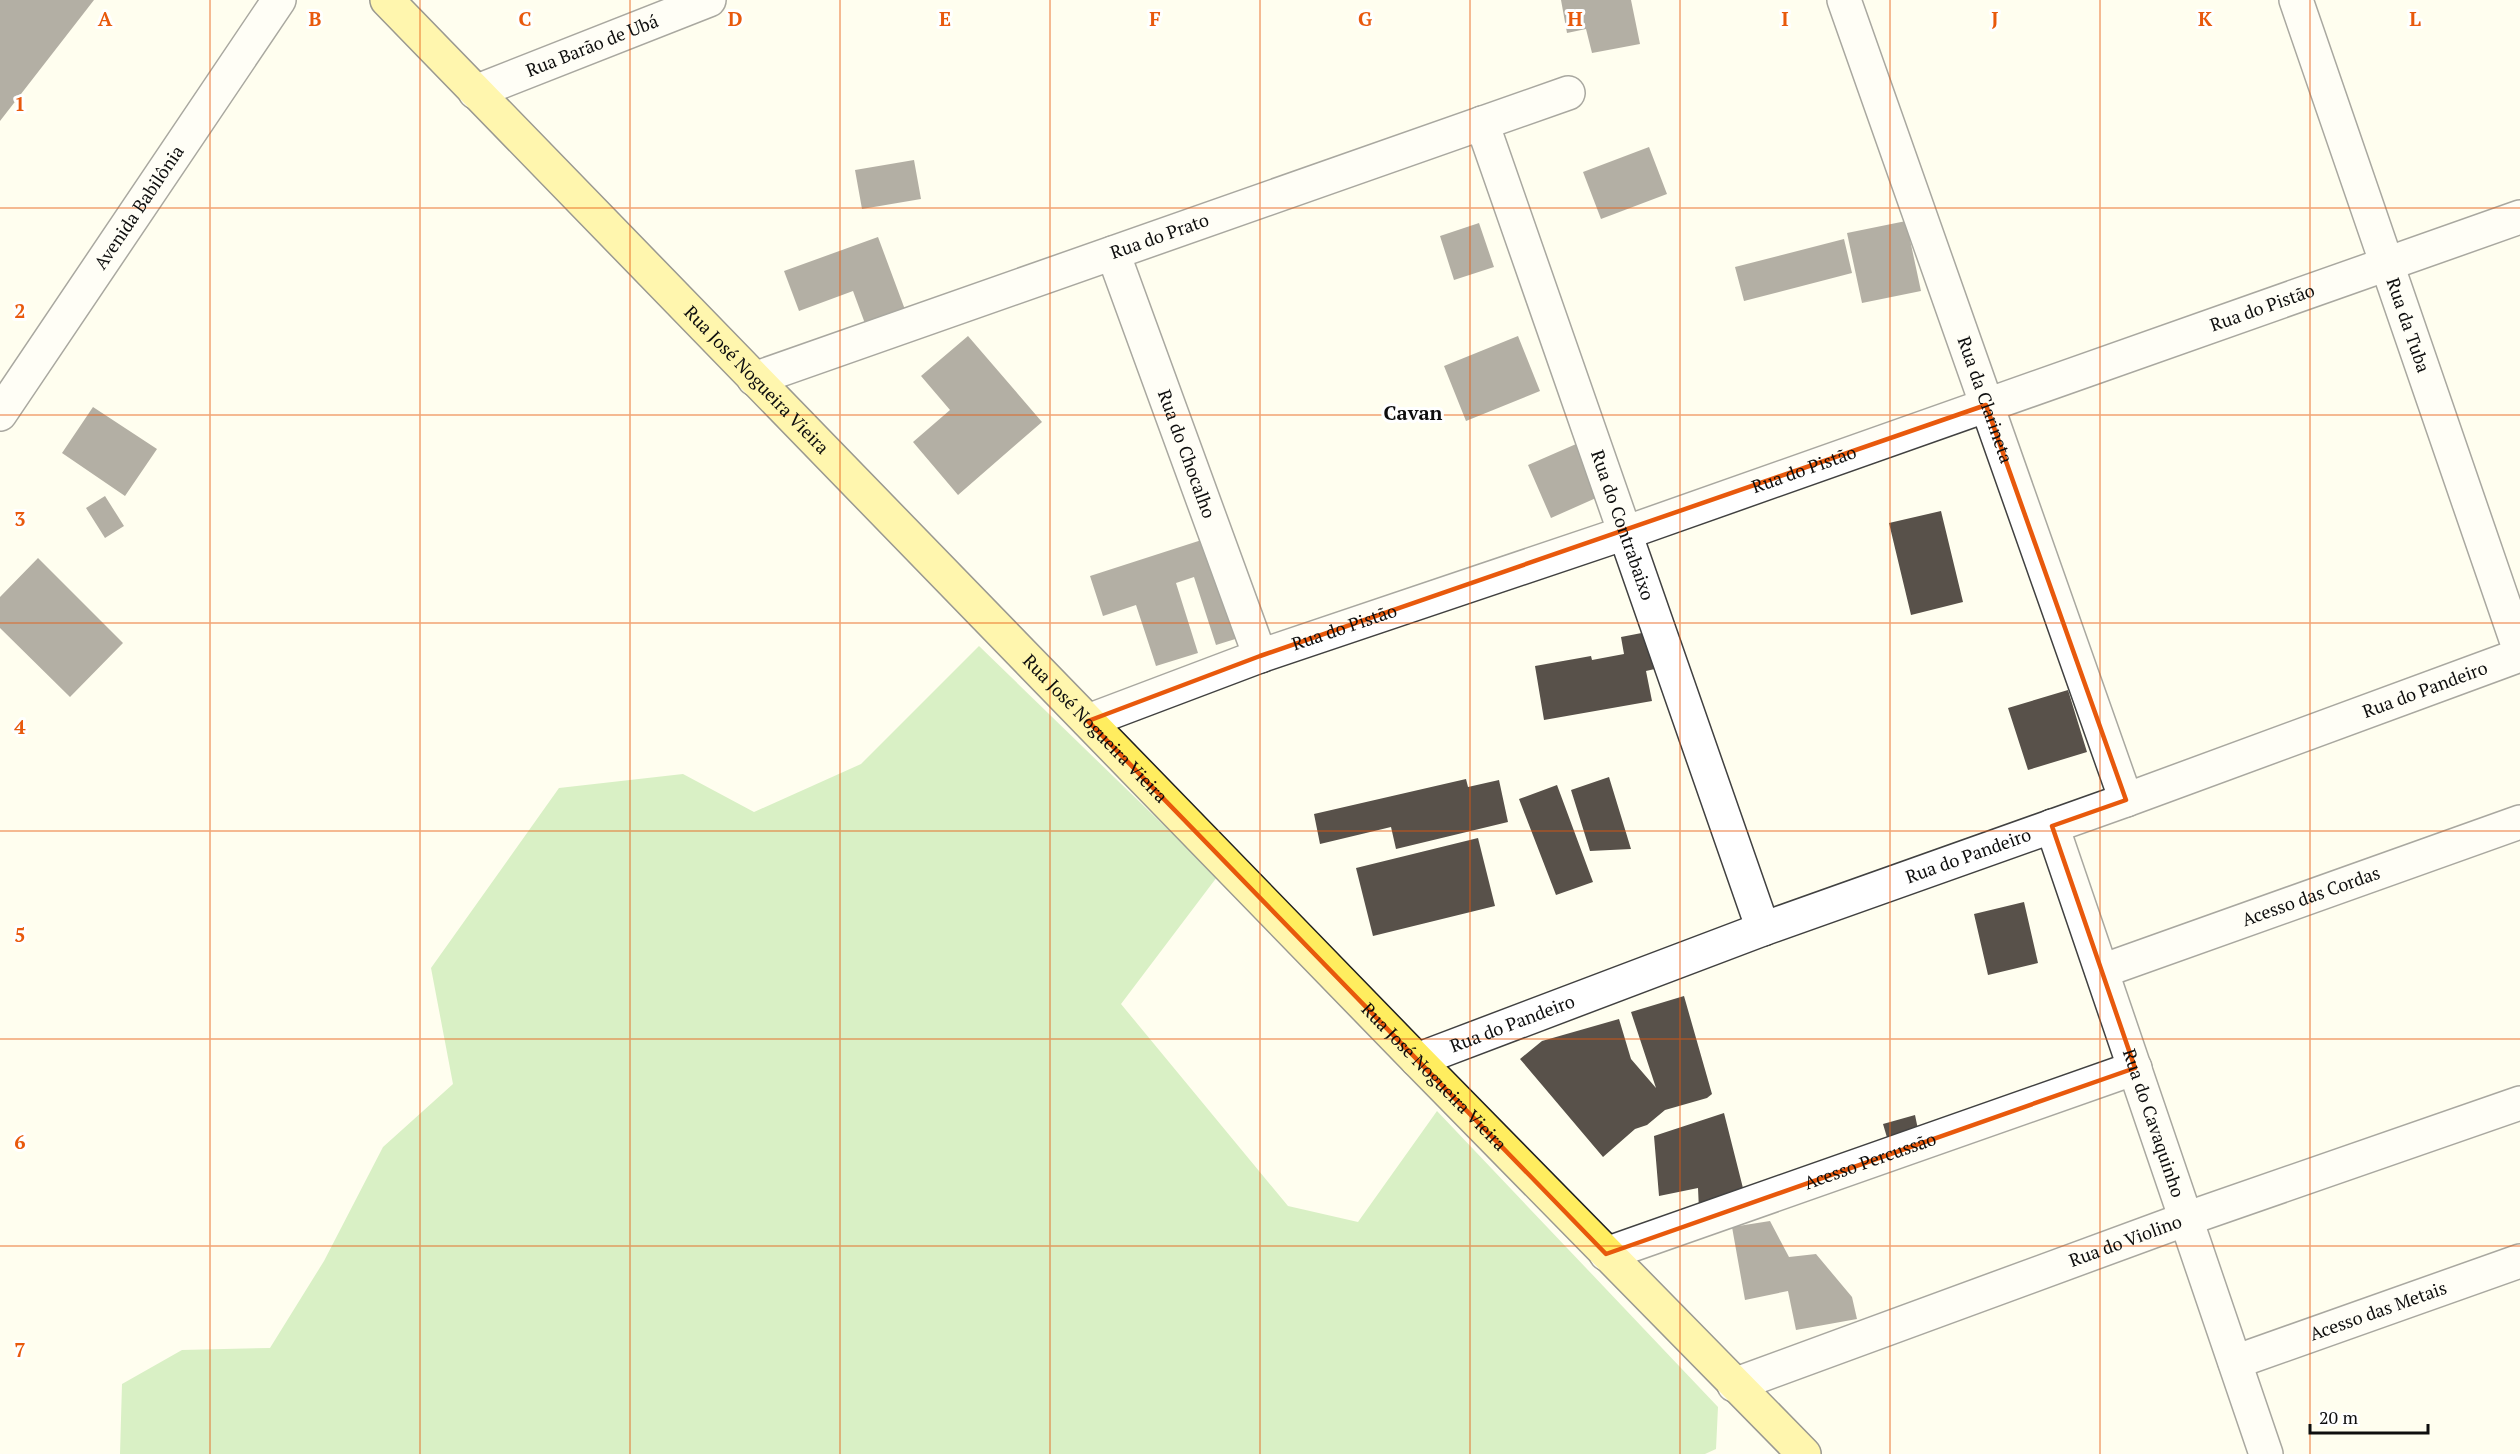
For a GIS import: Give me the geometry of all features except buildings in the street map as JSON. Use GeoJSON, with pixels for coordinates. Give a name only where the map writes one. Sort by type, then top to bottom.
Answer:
{"type":"FeatureCollection","features":[{"type":"Feature","properties":{"kind":"main road","name":"Rua José Nogueira Vieira"},"geometry":{"type":"LineString","coordinates":[[387,0],[1606,1254],[1804,1454]]}},
{"type":"Feature","properties":{"kind":"street","name":"Avenida Babilônia"},"geometry":{"type":"LineString","coordinates":[[0,414],[279,0]]}},
{"type":"Feature","properties":{"kind":"street","name":"Rua Barão de Ubá"},"geometry":{"type":"LineString","coordinates":[[475,92],[709,0]]}},
{"type":"Feature","properties":{"kind":"street","name":"Rua da Clarineta"},"geometry":{"type":"LineString","coordinates":[[1844,0],[2126,800]]}},
{"type":"Feature","properties":{"kind":"street","name":"Rua da Tuba"},"geometry":{"type":"LineString","coordinates":[[2296,0],[2520,653]]}},
{"type":"Feature","properties":{"kind":"street","name":"Rua do Prato"},"geometry":{"type":"LineString","coordinates":[[754,379],[1568,93]]}},
{"type":"Feature","properties":{"kind":"street","name":"Rua do Contrabaixo"},"geometry":{"type":"LineString","coordinates":[[1482,123],[1763,929]]}},
{"type":"Feature","properties":{"kind":"street","name":"Rua do Pistão"},"geometry":{"type":"LineString","coordinates":[[1088,721],[1260,656],[1625,533],[2520,217]]}},
{"type":"Feature","properties":{"kind":"street","name":"Rua do Chocalho"},"geometry":{"type":"LineString","coordinates":[[1113,253],[1260,656]]}},
{"type":"Feature","properties":{"kind":"street","name":"Rua do Pandeiro"},"geometry":{"type":"LineString","coordinates":[[1417,1060],[1763,929],[2126,800],[2520,653]]}},
{"type":"Feature","properties":{"kind":"street","name":"Acesso das Cordas"},"geometry":{"type":"LineString","coordinates":[[2102,971],[2520,822]]}},
{"type":"Feature","properties":{"kind":"street","name":"Rua do Cavaquinho"},"geometry":{"type":"LineString","coordinates":[[2052,826],[2266,1454]]}},
{"type":"Feature","properties":{"kind":"street","name":"Acesso Percussão"},"geometry":{"type":"LineString","coordinates":[[1606,1254],[2135,1068]]}},
{"type":"Feature","properties":{"kind":"street","name":"Rua do Violino"},"geometry":{"type":"LineString","coordinates":[[1734,1385],[2186,1219],[2520,1103]]}},
{"type":"Feature","properties":{"kind":"street","name":"Acesso das Metais"},"geometry":{"type":"LineString","coordinates":[[2235,1362],[2520,1261]]}},
{"type":"Feature","properties":{"kind":"highlighted area"},"geometry":{"type":"Polygon","coordinates":[[[1986,405],[2126,800],[2052,826],[2135,1068],[1606,1254],[1088,721],[1260,656],[1986,405]]]}},
{"type":"Feature","properties":{"kind":"green space"},"geometry":{"type":"Polygon","coordinates":[[[979,646],[1217,877],[1121,1004],[1288,1206],[1358,1222],[1437,1111],[1718,1407],[1716,1449],[1705,1454],[120,1454],[122,1384],[182,1350],[270,1348],[324,1261],[383,1147],[453,1084],[431,968],[559,788],[683,774],[754,812],[861,764],[979,646]]]}},
{"type":"Feature","properties":{"kind":"district","name":"Cavan"},"geometry":{"type":"Point","coordinates":[1413,413]}}]}
